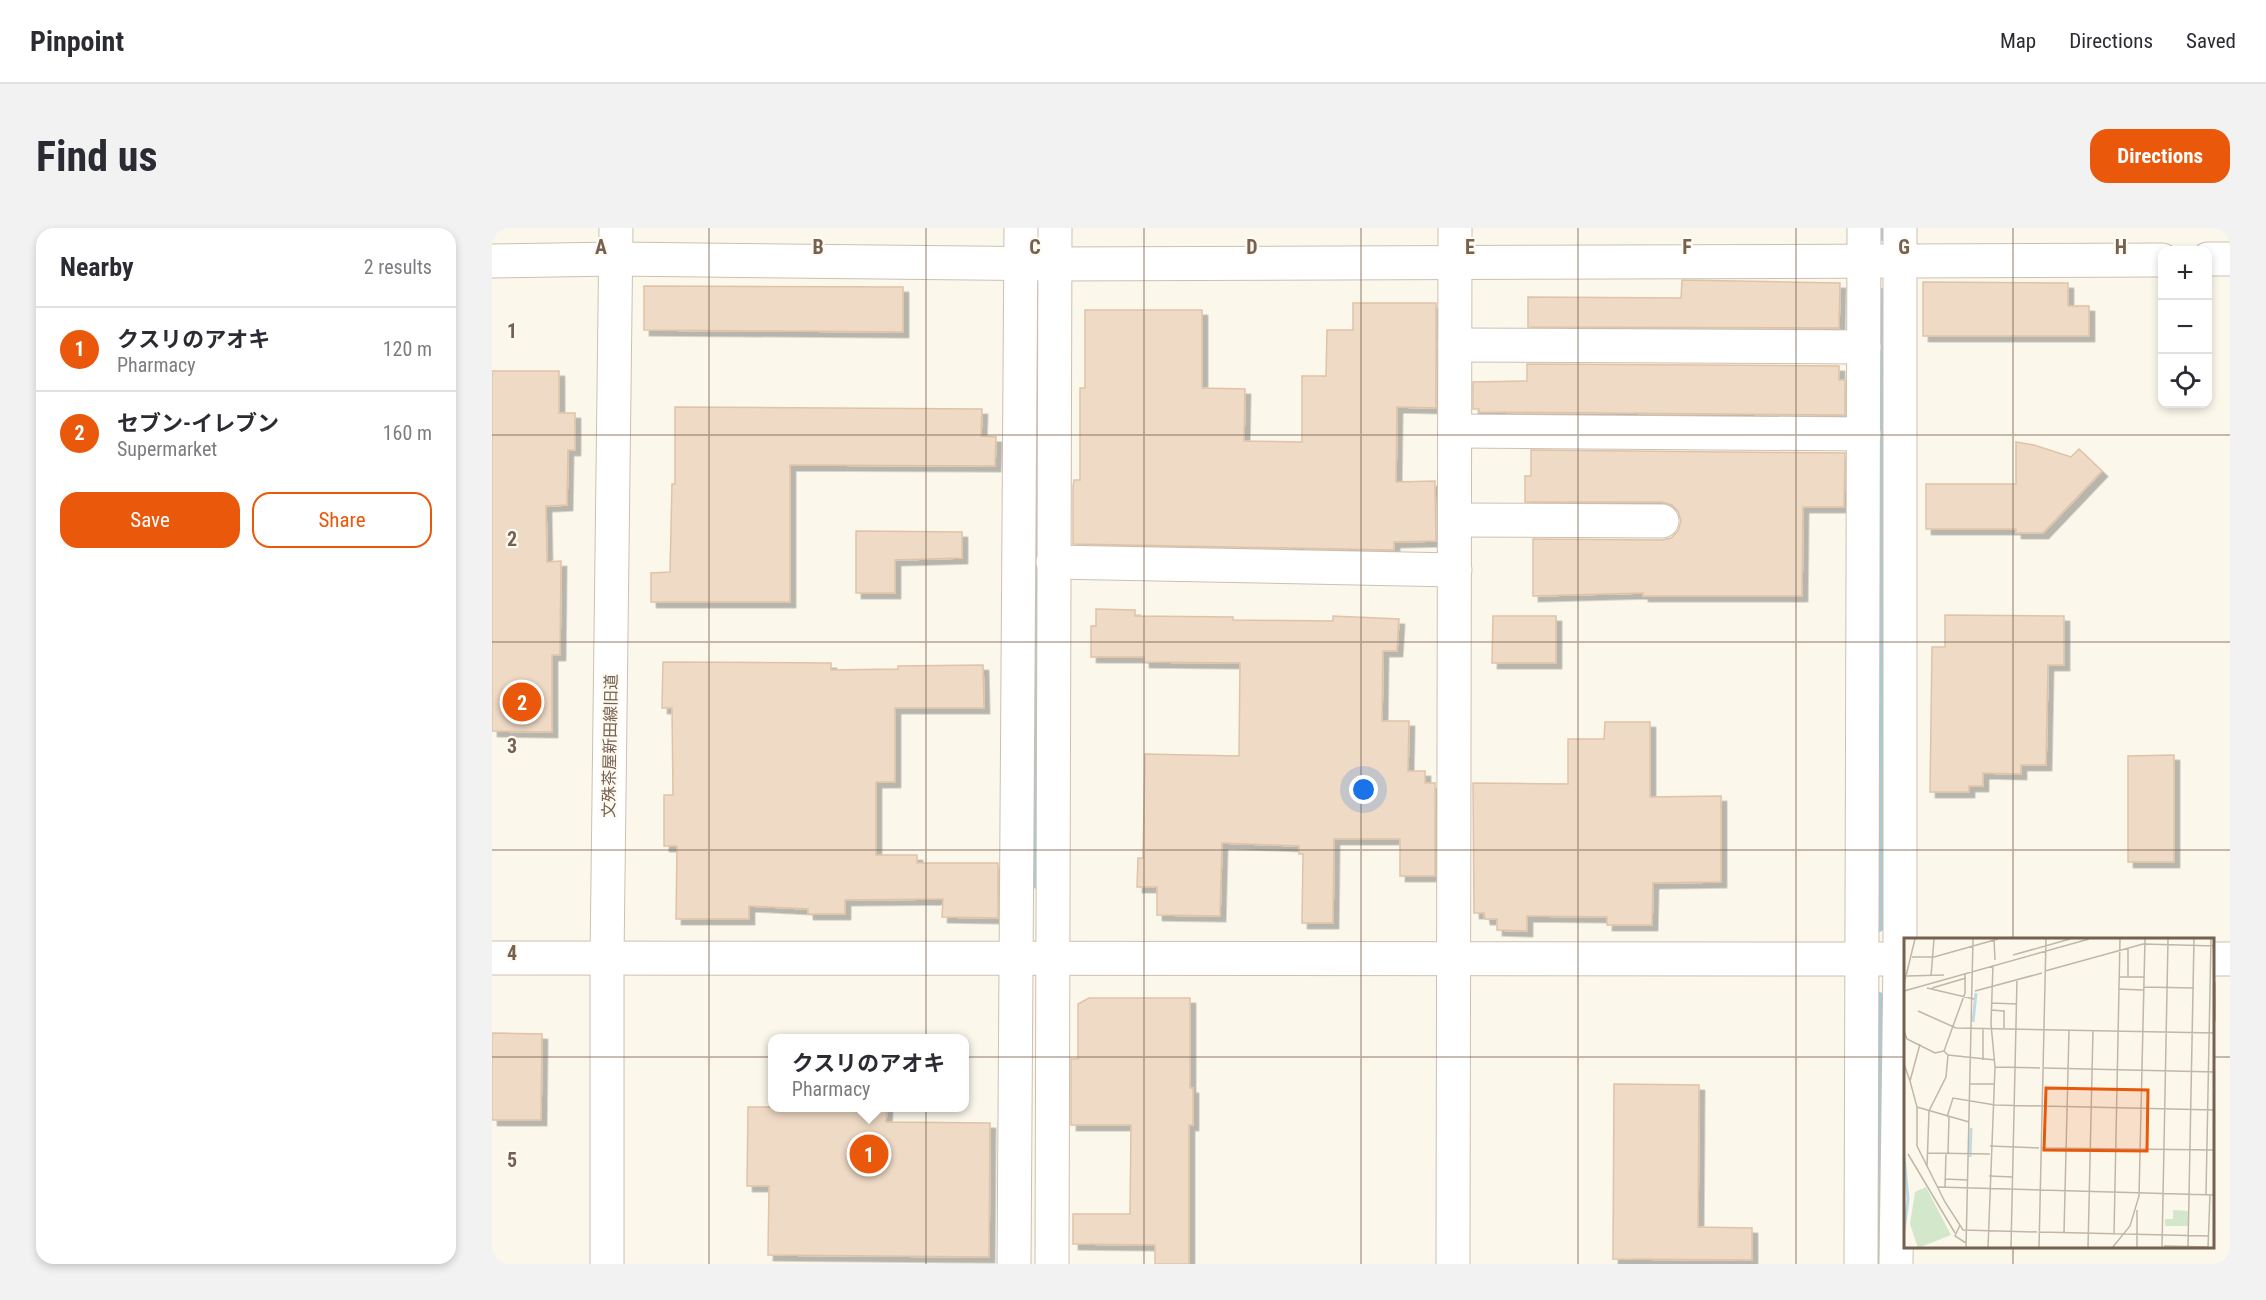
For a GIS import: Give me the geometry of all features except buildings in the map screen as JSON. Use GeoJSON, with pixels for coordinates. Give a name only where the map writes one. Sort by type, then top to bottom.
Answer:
{"type":"FeatureCollection","features":[{"type":"Feature","properties":{"kind":"street"},"geometry":{"type":"LineString","coordinates":[[1014,1264],[1018,958],[1021,228]]}},
{"type":"Feature","properties":{"kind":"street"},"geometry":{"type":"LineString","coordinates":[[1052,1264],[1054,228]]}},
{"type":"Feature","properties":{"kind":"street"},"geometry":{"type":"LineString","coordinates":[[1453,1264],[1455,228]]}},
{"type":"Feature","properties":{"kind":"street"},"geometry":{"type":"LineString","coordinates":[[1861,1264],[1864,228]]}},
{"type":"Feature","properties":{"kind":"street"},"geometry":{"type":"LineString","coordinates":[[1896,1264],[1903,959],[1900,228]]}},
{"type":"Feature","properties":{"kind":"street"},"geometry":{"type":"LineString","coordinates":[[492,261],[616,244],[1021,264],[2158,260]]}},
{"type":"Feature","properties":{"kind":"street","name":"文殊茶屋新田線旧道"},"geometry":{"type":"LineString","coordinates":[[607,1264],[607,959],[616,244]]}},
{"type":"Feature","properties":{"kind":"street"},"geometry":{"type":"LineString","coordinates":[[2212,259],[2230,259]]}},
{"type":"Feature","properties":{"kind":"street"},"geometry":{"type":"LineString","coordinates":[[1455,345],[1864,347]]}},
{"type":"Feature","properties":{"kind":"street"},"geometry":{"type":"LineString","coordinates":[[1455,431],[1864,434]]}},
{"type":"Feature","properties":{"kind":"street"},"geometry":{"type":"LineString","coordinates":[[1455,520],[1662,520]]}},
{"type":"Feature","properties":{"kind":"street"},"geometry":{"type":"LineString","coordinates":[[1053,562],[1455,570]]}},
{"type":"Feature","properties":{"kind":"street"},"geometry":{"type":"LineString","coordinates":[[492,958],[1903,959]]}},
{"type":"Feature","properties":{"kind":"waterway"},"geometry":{"type":"LineString","coordinates":[[1883,228],[1883,236]]}},
{"type":"Feature","properties":{"kind":"waterway"},"geometry":{"type":"LineString","coordinates":[[1879,927],[1883,293]]}},
{"type":"Feature","properties":{"kind":"waterway"},"geometry":{"type":"LineString","coordinates":[[1037,350],[1037,884]]}},
{"type":"Feature","properties":{"kind":"waterway"},"geometry":{"type":"LineString","coordinates":[[1878,1264],[1879,997]]}},
{"type":"Feature","properties":{"kind":"place","name":"セブン-イレブン"},"geometry":{"type":"Point","coordinates":[522,702]}},
{"type":"Feature","properties":{"kind":"place","name":"クスリのアオキ"},"geometry":{"type":"Point","coordinates":[869,1154]}}]}
